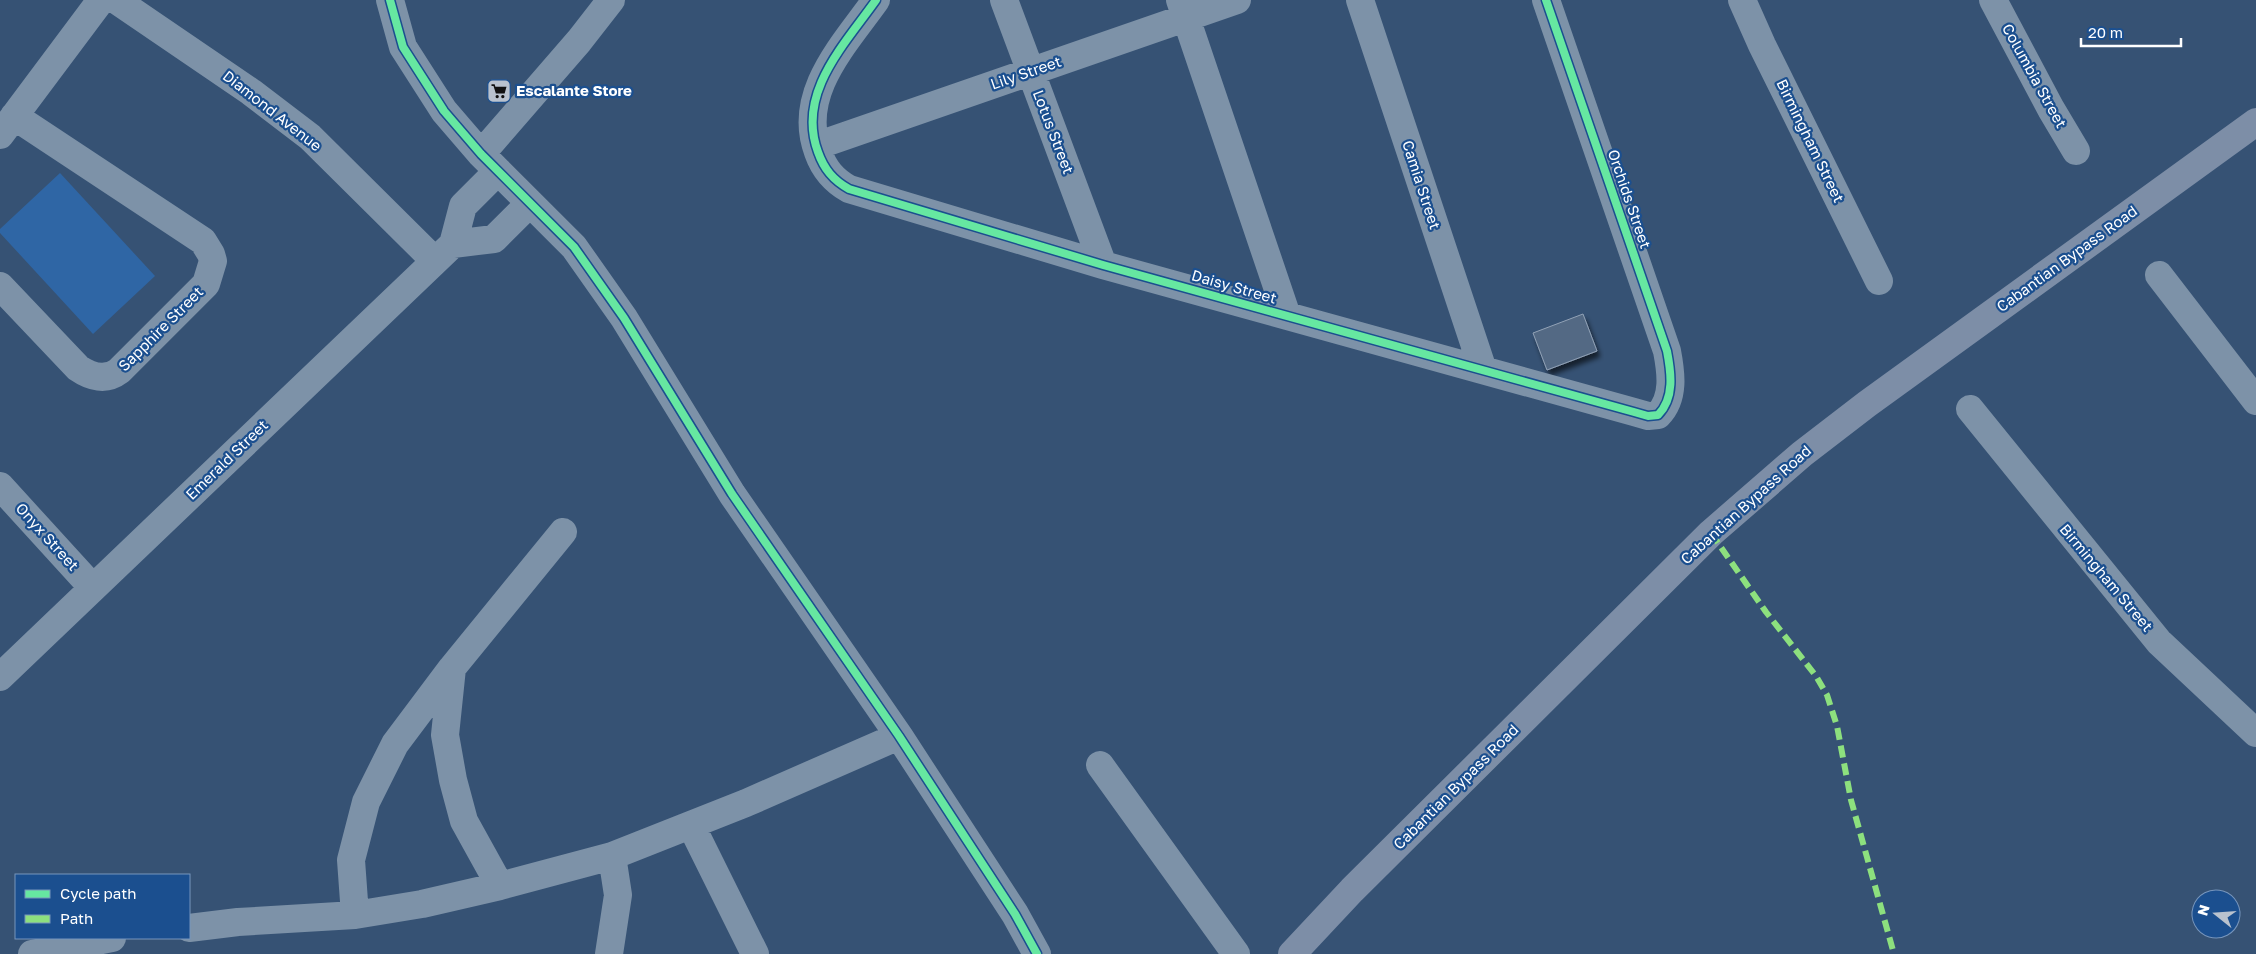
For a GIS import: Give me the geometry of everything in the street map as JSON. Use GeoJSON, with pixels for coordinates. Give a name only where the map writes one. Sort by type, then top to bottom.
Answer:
{"type":"FeatureCollection","features":[{"type":"Feature","properties":{"kind":"main road","name":"Cabantian Bypass Road"},"geometry":{"type":"LineString","coordinates":[[1292,954],[1352,890],[1711,533],[1759,489],[1868,404],[2256,122]]}},
{"type":"Feature","properties":{"kind":"street","name":"Sapphire Street"},"geometry":{"type":"LineString","coordinates":[[0,286],[78,368],[92,375],[106,376],[119,371],[206,284],[213,261],[212,254],[202,241],[7,125],[101,0]]}},
{"type":"Feature","properties":{"kind":"street","name":"Diamond Avenue"},"geometry":{"type":"LineString","coordinates":[[116,0],[251,92],[310,137],[444,252]]}},
{"type":"Feature","properties":{"kind":"street"},"geometry":{"type":"LineString","coordinates":[[390,0],[403,47],[444,111],[490,162],[574,247],[619,310],[732,494],[900,736],[1015,914],[1037,954]]}},
{"type":"Feature","properties":{"kind":"street"},"geometry":{"type":"LineString","coordinates":[[444,252],[462,206],[490,162],[610,0]]}},
{"type":"Feature","properties":{"kind":"street","name":"Daisy Street"},"geometry":{"type":"LineString","coordinates":[[876,0],[832,61],[821,81],[813,109],[812,130],[816,146],[827,172],[849,188],[1103,265],[1648,416],[1658,415],[1665,408]]}},
{"type":"Feature","properties":{"kind":"street","name":"Lotus Street"},"geometry":{"type":"LineString","coordinates":[[1004,0],[1103,265]]}},
{"type":"Feature","properties":{"kind":"street","name":"Lily Street"},"geometry":{"type":"LineString","coordinates":[[816,146],[1030,71],[1183,9],[1237,0]]}},
{"type":"Feature","properties":{"kind":"street","name":"Camia Street"},"geometry":{"type":"LineString","coordinates":[[1360,0],[1483,370]]}},
{"type":"Feature","properties":{"kind":"street","name":"Orchids Street"},"geometry":{"type":"LineString","coordinates":[[1546,0],[1668,351],[1671,373],[1670,392],[1665,408]]}},
{"type":"Feature","properties":{"kind":"street","name":"Birmingham Street"},"geometry":{"type":"LineString","coordinates":[[1742,0],[1762,45],[1879,281]]}},
{"type":"Feature","properties":{"kind":"street","name":"Columbia Street"},"geometry":{"type":"LineString","coordinates":[[1993,0],[2051,109],[2076,151]]}},
{"type":"Feature","properties":{"kind":"street"},"geometry":{"type":"LineString","coordinates":[[1183,9],[1287,316]]}},
{"type":"Feature","properties":{"kind":"street"},"geometry":{"type":"LineString","coordinates":[[444,252],[494,239],[530,203]]}},
{"type":"Feature","properties":{"kind":"street","name":"Emerald Street"},"geometry":{"type":"LineString","coordinates":[[0,677],[444,252]]}},
{"type":"Feature","properties":{"kind":"street"},"geometry":{"type":"LineString","coordinates":[[2159,275],[2256,402]]}},
{"type":"Feature","properties":{"kind":"street","name":"Birmingham Street"},"geometry":{"type":"LineString","coordinates":[[1970,410],[2159,642],[2256,733]]}},
{"type":"Feature","properties":{"kind":"street","name":"Onyx Street"},"geometry":{"type":"LineString","coordinates":[[0,486],[93,588]]}},
{"type":"Feature","properties":{"kind":"street"},"geometry":{"type":"LineString","coordinates":[[355,914],[351,860],[366,802],[394,744],[452,668],[563,532]]}},
{"type":"Feature","properties":{"kind":"street"},"geometry":{"type":"LineString","coordinates":[[452,668],[445,735],[453,780],[464,821],[500,886]]}},
{"type":"Feature","properties":{"kind":"street"},"geometry":{"type":"LineString","coordinates":[[190,928],[238,922],[355,914],[422,904],[500,886],[612,856],[691,825],[900,736]]}},
{"type":"Feature","properties":{"kind":"street"},"geometry":{"type":"LineString","coordinates":[[1100,765],[1236,954]]}},
{"type":"Feature","properties":{"kind":"street"},"geometry":{"type":"LineString","coordinates":[[691,825],[755,954]]}},
{"type":"Feature","properties":{"kind":"street"},"geometry":{"type":"LineString","coordinates":[[609,954],[618,895],[612,856]]}},
{"type":"Feature","properties":{"kind":"street"},"geometry":{"type":"LineString","coordinates":[[32,954],[107,939]]}},
{"type":"Feature","properties":{"kind":"shaded area"},"geometry":{"type":"Polygon","coordinates":[[[60,173],[155,276],[93,334],[0,233],[0,229],[60,173]]]}},
{"type":"Feature","properties":{"kind":"building"},"geometry":{"type":"Polygon","coordinates":[[[1583,314],[1597,351],[1547,370],[1533,333],[1583,314]]]}},
{"type":"Feature","properties":{"kind":"marked path"},"geometry":{"type":"LineString","coordinates":[[1711,533],[1766,612],[1816,676],[1827,695],[1837,726],[1851,800],[1894,954]]}},
{"type":"Feature","properties":{"kind":"cycle path"},"geometry":{"type":"LineString","coordinates":[[390,0],[403,47],[444,111],[481,154],[574,247],[624,318],[732,494],[899,736],[1015,914],[1037,954]]}},
{"type":"Feature","properties":{"kind":"cycle path"},"geometry":{"type":"LineString","coordinates":[[876,0],[827,70],[813,110],[813,130],[820,158],[834,178],[849,189],[1103,265],[1648,416],[1658,415],[1667,401],[1669,393],[1670,367],[1667,351],[1546,0]]}},
{"type":"Feature","properties":{"kind":"place","name":"Escalante Store"},"geometry":{"type":"Point","coordinates":[499,91]}}]}
